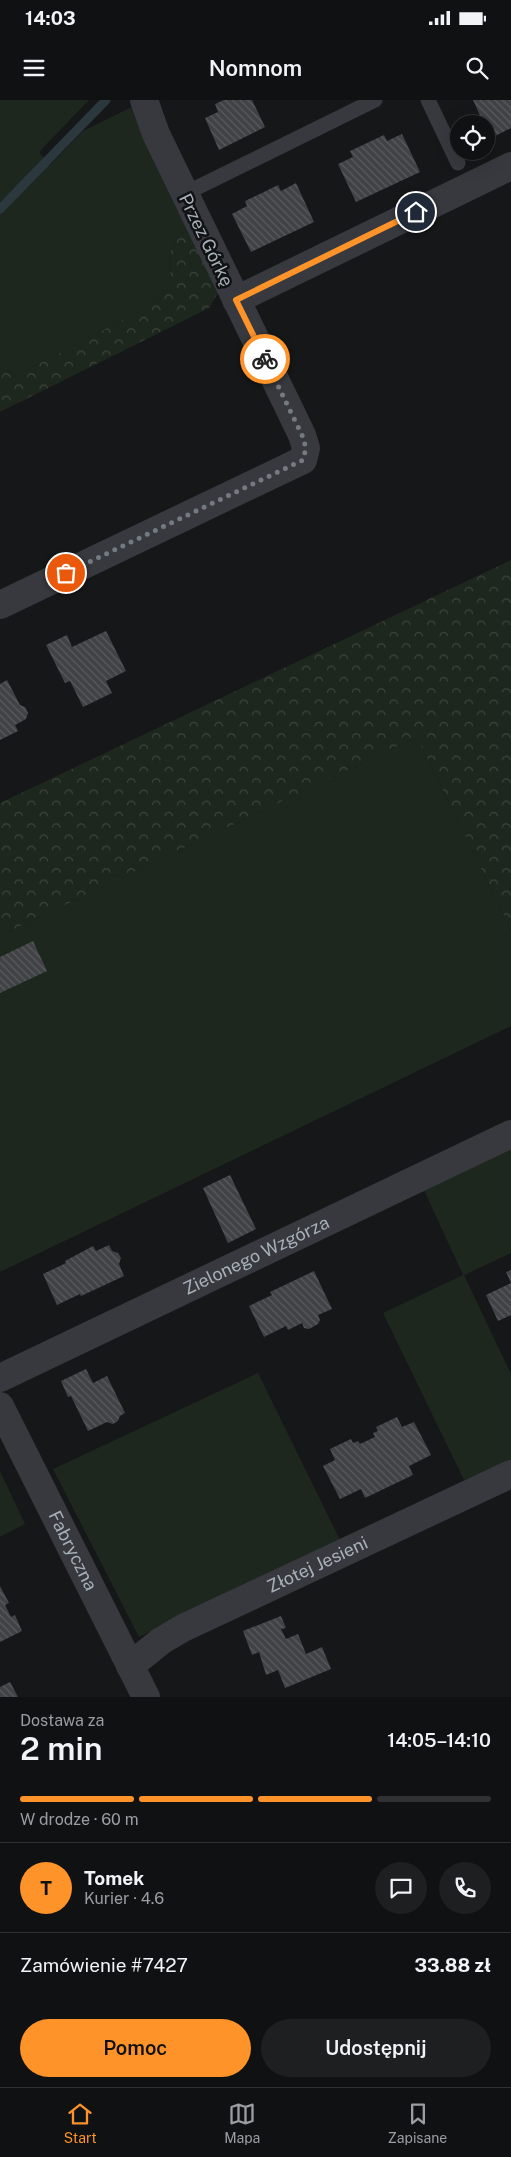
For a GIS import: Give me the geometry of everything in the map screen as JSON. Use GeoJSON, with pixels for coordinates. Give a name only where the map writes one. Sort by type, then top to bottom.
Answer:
{"type":"FeatureCollection","features":[{"type":"Feature","properties":{"kind":"street","name":"Przez Górkę"},"geometry":{"type":"LineString","coordinates":[[0,605],[303,460],[306,448],[302,435],[184,194],[156,134],[144,100]]}},
{"type":"Feature","properties":{"kind":"street"},"geometry":{"type":"LineString","coordinates":[[236,300],[511,166]]}},
{"type":"Feature","properties":{"kind":"street","name":"Zielonego Wzgórza"},"geometry":{"type":"LineString","coordinates":[[0,1378],[511,1134]]}},
{"type":"Feature","properties":{"kind":"street","name":"Fabryczna"},"geometry":{"type":"LineString","coordinates":[[0,1406],[146,1697]]}},
{"type":"Feature","properties":{"kind":"street","name":"Złotej Jesieni"},"geometry":{"type":"LineString","coordinates":[[130,1666],[161,1641],[183,1628],[511,1474]]}},
{"type":"Feature","properties":{"kind":"lane"},"geometry":{"type":"LineString","coordinates":[[184,194],[375,100]]}},
{"type":"Feature","properties":{"kind":"lane"},"geometry":{"type":"LineString","coordinates":[[428,100],[458,163]]}},
{"type":"Feature","properties":{"kind":"green space"},"geometry":{"type":"Polygon","coordinates":[[[0,100],[89,100],[39,152],[50,165],[83,131],[132,107],[187,225],[171,249],[170,286],[146,308],[15,376],[0,368],[0,100]]]}},
{"type":"Feature","properties":{"kind":"green space"},"geometry":{"type":"Polygon","coordinates":[[[187,225],[219,291],[209,308],[0,412],[0,368],[15,376],[146,308],[170,286],[171,249],[187,225]]]}},
{"type":"Feature","properties":{"kind":"green space"},"geometry":{"type":"Polygon","coordinates":[[[511,560],[511,930],[417,737],[0,936],[0,803],[511,560]]]}},
{"type":"Feature","properties":{"kind":"green space"},"geometry":{"type":"Polygon","coordinates":[[[417,737],[511,930],[511,1026],[0,1272],[0,936],[417,737]]]}},
{"type":"Feature","properties":{"kind":"green space"},"geometry":{"type":"Polygon","coordinates":[[[511,1149],[511,1253],[464,1275],[511,1374],[511,1460],[464,1480],[383,1313],[463,1275],[424,1190],[511,1149]]]}},
{"type":"Feature","properties":{"kind":"green space"},"geometry":{"type":"Polygon","coordinates":[[[258,1373],[340,1540],[139,1637],[53,1469],[258,1373]]]}},
{"type":"Feature","properties":{"kind":"green space"},"geometry":{"type":"Polygon","coordinates":[[[0,1471],[25,1524],[0,1537],[0,1471]]]}},
{"type":"Feature","properties":{"kind":"building"},"geometry":{"type":"Polygon","coordinates":[[[224,100],[252,100],[265,127],[219,150],[205,118],[218,112],[215,104],[224,100]]]}},
{"type":"Feature","properties":{"kind":"building"},"geometry":{"type":"Polygon","coordinates":[[[473,100],[511,100],[511,128],[495,136],[495,115],[480,115],[473,100]]]}},
{"type":"Feature","properties":{"kind":"building"},"geometry":{"type":"Polygon","coordinates":[[[402,134],[420,172],[356,202],[338,164],[353,157],[350,151],[384,135],[387,141],[402,134]]]}},
{"type":"Feature","properties":{"kind":"building"},"geometry":{"type":"Polygon","coordinates":[[[296,183],[314,222],[251,252],[232,214],[247,206],[245,201],[278,185],[281,191],[296,183]]]}},
{"type":"Feature","properties":{"kind":"building"},"geometry":{"type":"Polygon","coordinates":[[[106,631],[126,671],[106,681],[112,693],[83,707],[70,681],[65,683],[46,645],[67,635],[72,647],[106,631]]]}},
{"type":"Feature","properties":{"kind":"building"},"geometry":{"type":"Polygon","coordinates":[[[7,680],[20,705],[25,707],[28,713],[26,719],[15,725],[18,731],[0,740],[0,684],[7,680]]]}},
{"type":"Feature","properties":{"kind":"building"},"geometry":{"type":"Polygon","coordinates":[[[33,941],[47,971],[0,993],[0,957],[33,941]]]}},
{"type":"Feature","properties":{"kind":"building"},"geometry":{"type":"Polygon","coordinates":[[[230,1175],[256,1229],[228,1243],[203,1188],[230,1175]]]}},
{"type":"Feature","properties":{"kind":"building"},"geometry":{"type":"Polygon","coordinates":[[[109,1245],[112,1251],[118,1253],[121,1258],[119,1264],[124,1276],[57,1305],[43,1274],[66,1263],[65,1261],[93,1246],[96,1251],[109,1245]]]}},
{"type":"Feature","properties":{"kind":"building"},"geometry":{"type":"Polygon","coordinates":[[[511,1270],[511,1283],[506,1272],[511,1270]]]}},
{"type":"Feature","properties":{"kind":"building"},"geometry":{"type":"Polygon","coordinates":[[[314,1271],[332,1309],[318,1315],[320,1320],[318,1324],[309,1329],[304,1328],[302,1323],[288,1330],[286,1326],[264,1337],[249,1306],[272,1295],[270,1292],[314,1271]]]}},
{"type":"Feature","properties":{"kind":"building"},"geometry":{"type":"Polygon","coordinates":[[[511,1283],[511,1315],[498,1321],[486,1295],[511,1283]]]}},
{"type":"Feature","properties":{"kind":"building"},"geometry":{"type":"Polygon","coordinates":[[[86,1369],[93,1383],[107,1376],[125,1413],[113,1424],[107,1422],[88,1431],[71,1396],[68,1397],[61,1381],[86,1369]]]}},
{"type":"Feature","properties":{"kind":"building"},"geometry":{"type":"Polygon","coordinates":[[[397,1417],[402,1427],[414,1422],[431,1455],[409,1466],[413,1475],[365,1498],[361,1489],[340,1499],[323,1466],[335,1460],[330,1449],[351,1439],[353,1443],[358,1441],[360,1444],[375,1437],[373,1433],[378,1431],[376,1427],[397,1417]]]}},
{"type":"Feature","properties":{"kind":"building"},"geometry":{"type":"Polygon","coordinates":[[[0,1586],[9,1603],[5,1605],[11,1617],[15,1615],[22,1631],[0,1642],[0,1586]]]}},
{"type":"Feature","properties":{"kind":"building"},"geometry":{"type":"Polygon","coordinates":[[[281,1616],[286,1628],[281,1629],[286,1639],[298,1634],[306,1654],[322,1647],[331,1669],[285,1688],[278,1670],[266,1675],[259,1652],[252,1655],[243,1631],[281,1616]]]}},
{"type":"Feature","properties":{"kind":"building"},"geometry":{"type":"Polygon","coordinates":[[[10,1682],[18,1697],[0,1697],[0,1687],[10,1682]]]}},
{"type":"Feature","properties":{"kind":"waterway"},"geometry":{"type":"LineString","coordinates":[[0,209],[106,100]]}},
{"type":"Feature","properties":{"kind":"way so far"},"geometry":{"type":"LineString","coordinates":[[66,573],[303,460],[306,448],[302,435],[265,359]]}},
{"type":"Feature","properties":{"kind":"route"},"geometry":{"type":"LineString","coordinates":[[265,359],[236,300],[416,212]]}}]}
